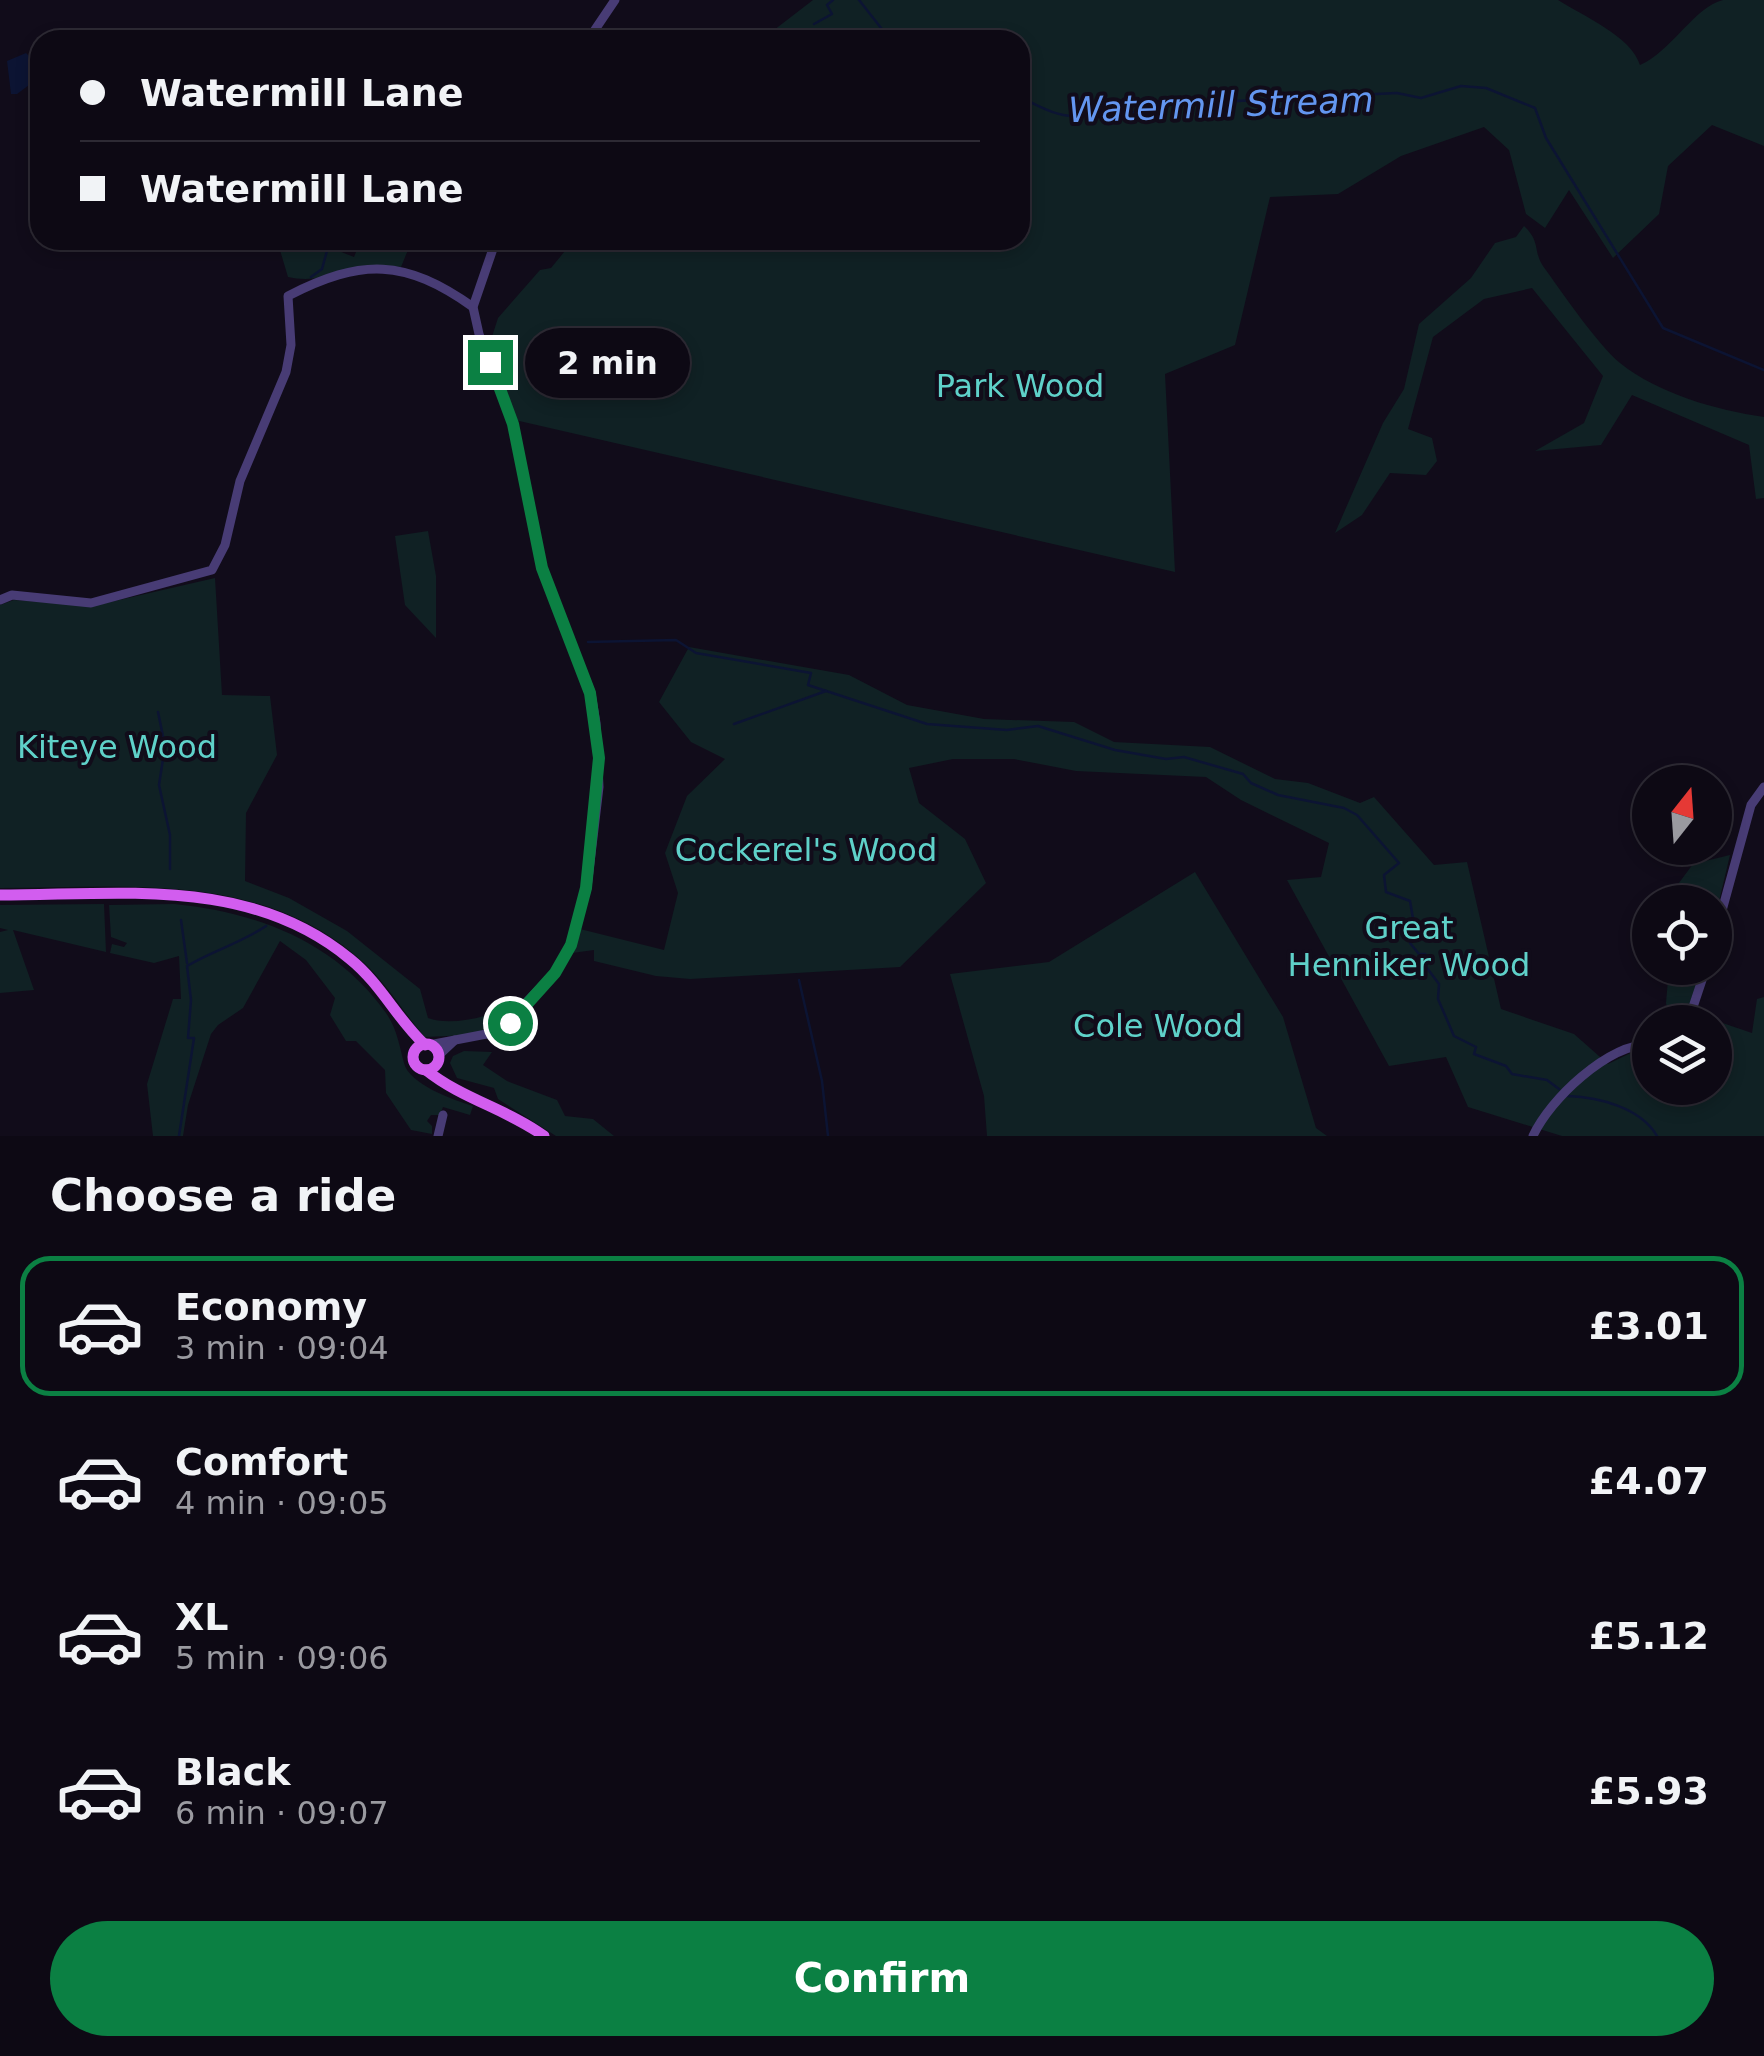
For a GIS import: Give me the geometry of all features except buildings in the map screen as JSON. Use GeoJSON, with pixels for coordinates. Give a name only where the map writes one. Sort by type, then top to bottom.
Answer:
{"type":"FeatureCollection","features":[{"type":"Feature","properties":{"kind":"main road"},"geometry":{"type":"LineString","coordinates":[[0,894],[173,894],[219,898],[266,910],[311,931],[353,961],[393,1004],[407,1028],[416,1066],[446,1086],[497,1106],[544,1136]]}},
{"type":"Feature","properties":{"kind":"main road"},"geometry":{"type":"LineString","coordinates":[[407,1028],[438,1059],[446,1086]]}},
{"type":"Feature","properties":{"kind":"main road"},"geometry":{"type":"LineString","coordinates":[[414,1056],[427,1045]]}},
{"type":"Feature","properties":{"kind":"main road"},"geometry":{"type":"LineString","coordinates":[[426,1070],[438,1059]]}},
{"type":"Feature","properties":{"kind":"street"},"geometry":{"type":"LineString","coordinates":[[595,30],[615,0]]}},
{"type":"Feature","properties":{"kind":"street"},"geometry":{"type":"LineString","coordinates":[[427,1045],[484,1037],[504,1027],[555,973],[571,945],[586,888],[599,786],[590,693],[542,568],[513,424],[479,334],[473,306],[493,250]]}},
{"type":"Feature","properties":{"kind":"street"},"geometry":{"type":"LineString","coordinates":[[0,600],[12,595],[91,603],[212,570],[225,545],[240,481],[286,372],[291,346],[288,296],[320,280],[382,268],[424,275],[473,306]]}},
{"type":"Feature","properties":{"kind":"street"},"geometry":{"type":"LineString","coordinates":[[1729,885],[1751,806],[1764,786]]}},
{"type":"Feature","properties":{"kind":"street"},"geometry":{"type":"LineString","coordinates":[[438,1059],[455,1040]]}},
{"type":"Feature","properties":{"kind":"street"},"geometry":{"type":"LineString","coordinates":[[1532,1136],[1558,1097],[1608,1058],[1632,1047]]}},
{"type":"Feature","properties":{"kind":"street"},"geometry":{"type":"LineString","coordinates":[[438,1119],[438,1136]]}},
{"type":"Feature","properties":{"kind":"green space","name":"Park Wood"},"geometry":{"type":"Polygon","coordinates":[[[813,0],[1558,0],[1617,36],[1640,65],[1712,4],[1723,0],[1764,0],[1764,146],[1712,125],[1668,166],[1659,214],[1613,258],[1569,190],[1545,228],[1526,214],[1509,150],[1484,127],[1401,156],[1338,194],[1270,197],[1235,345],[1165,374],[1175,572],[515,420],[489,346],[498,318],[540,270],[551,268],[566,250],[1030,250],[1030,30],[774,30],[813,0]]]}},
{"type":"Feature","properties":{"kind":"green space"},"geometry":{"type":"Polygon","coordinates":[[[1524,226],[1533,237],[1543,266],[1620,363],[1652,384],[1689,399],[1764,417],[1764,498],[1756,499],[1749,445],[1632,395],[1601,445],[1535,451],[1584,423],[1603,376],[1532,288],[1484,299],[1433,337],[1408,429],[1432,438],[1437,461],[1426,475],[1390,473],[1362,515],[1335,533],[1383,423],[1404,389],[1419,324],[1471,278],[1495,243],[1516,237],[1524,226]]]}},
{"type":"Feature","properties":{"kind":"green space"},"geometry":{"type":"Polygon","coordinates":[[[280,250],[336,250],[354,257],[357,250],[408,250],[401,267],[328,277],[288,277],[280,250]]]}},
{"type":"Feature","properties":{"kind":"green space"},"geometry":{"type":"Polygon","coordinates":[[[428,531],[436,576],[436,638],[405,605],[395,536],[428,531]]]}},
{"type":"Feature","properties":{"kind":"green space","name":"Kiteye Wood"},"geometry":{"type":"Polygon","coordinates":[[[215,578],[222,695],[270,696],[277,755],[246,813],[245,881],[289,898],[347,931],[420,989],[428,1018],[466,1020],[504,1009],[498,1025],[469,1035],[425,1037],[384,984],[355,955],[316,928],[274,909],[231,897],[140,887],[0,888],[0,605],[14,600],[93,606],[215,578]]]}},
{"type":"Feature","properties":{"kind":"green space","name":"Cockerel's Wood"},"geometry":{"type":"Polygon","coordinates":[[[689,647],[849,675],[907,705],[984,719],[1074,722],[1114,742],[1210,747],[1275,779],[1308,783],[1360,803],[1374,797],[1434,865],[1467,862],[1501,1009],[1574,1034],[1608,1064],[1632,1052],[1632,1105],[1732,1105],[1732,1026],[1752,1033],[1757,999],[1764,997],[1764,1136],[1562,1136],[1468,1107],[1446,1057],[1389,1066],[1287,880],[1321,877],[1329,843],[1241,800],[1206,777],[1076,771],[1014,759],[953,759],[909,768],[919,803],[965,839],[986,883],[900,967],[690,979],[656,976],[594,961],[594,950],[572,953],[580,929],[664,950],[678,893],[665,853],[687,796],[725,759],[691,742],[659,702],[689,647]]]}},
{"type":"Feature","properties":{"kind":"green space"},"geometry":{"type":"Polygon","coordinates":[[[1692,865],[1728,865],[1723,885],[1677,885],[1692,865]]]}},
{"type":"Feature","properties":{"kind":"green space","name":"Cole Wood"},"geometry":{"type":"Polygon","coordinates":[[[1195,872],[1283,1017],[1316,1128],[1327,1136],[987,1136],[984,1096],[950,974],[1049,962],[1195,872]]]}},
{"type":"Feature","properties":{"kind":"green space"},"geometry":{"type":"Polygon","coordinates":[[[104,904],[106,952],[13,930],[34,990],[0,993],[0,932],[8,930],[0,928],[0,905],[104,904]]]}},
{"type":"Feature","properties":{"kind":"green space"},"geometry":{"type":"Polygon","coordinates":[[[174,904],[264,923],[319,949],[366,988],[386,1013],[404,1063],[414,1078],[473,1106],[470,1115],[443,1107],[440,1115],[431,1115],[427,1121],[432,1134],[411,1130],[386,1093],[385,1070],[356,1041],[346,1041],[330,1015],[335,998],[306,960],[280,941],[243,1008],[211,1034],[188,1105],[183,1136],[153,1136],[147,1084],[173,999],[181,999],[179,956],[154,963],[110,953],[112,944],[124,947],[127,943],[111,937],[109,905],[174,904]]]}},
{"type":"Feature","properties":{"kind":"green space"},"geometry":{"type":"Polygon","coordinates":[[[1668,985],[1699,985],[1695,1005],[1666,1005],[1668,985]]]}},
{"type":"Feature","properties":{"kind":"green space"},"geometry":{"type":"Polygon","coordinates":[[[464,1051],[492,1052],[483,1065],[507,1081],[557,1100],[565,1116],[593,1119],[614,1136],[556,1136],[498,1099],[494,1088],[457,1078],[450,1063],[453,1056],[464,1051]]]}},
{"type":"Feature","properties":{"kind":"water"},"geometry":{"type":"Polygon","coordinates":[[[26,53],[30,57],[30,84],[17,94],[11,94],[7,61],[26,53]]]}},
{"type":"Feature","properties":{"kind":"waterway"},"geometry":{"type":"LineString","coordinates":[[814,24],[832,14],[827,5],[833,0]]}},
{"type":"Feature","properties":{"kind":"waterway","name":"Watermill Stream"},"geometry":{"type":"LineString","coordinates":[[859,0],[883,30]]}},
{"type":"Feature","properties":{"kind":"waterway","name":"Watermill Stream"},"geometry":{"type":"LineString","coordinates":[[1030,102],[1061,115],[1125,116],[1160,101],[1177,104],[1397,93],[1421,98],[1461,86],[1486,88],[1535,108],[1546,138],[1663,328],[1764,370]]}},
{"type":"Feature","properties":{"kind":"waterway"},"geometry":{"type":"LineString","coordinates":[[311,277],[322,269],[327,250]]}},
{"type":"Feature","properties":{"kind":"waterway"},"geometry":{"type":"LineString","coordinates":[[588,642],[676,640],[696,653],[811,673],[808,685],[927,724],[1007,730],[1038,726],[1115,750],[1166,759],[1184,757],[1243,774],[1251,783],[1278,795],[1344,808],[1357,815],[1399,863],[1384,875],[1386,892],[1410,901],[1416,936],[1410,943],[1419,954],[1425,954],[1421,960],[1439,984],[1438,999],[1454,1036],[1476,1047],[1474,1054],[1506,1066],[1512,1074],[1547,1080],[1559,1089]]}},
{"type":"Feature","properties":{"kind":"waterway"},"geometry":{"type":"LineString","coordinates":[[734,724],[826,691]]}},
{"type":"Feature","properties":{"kind":"waterway"},"geometry":{"type":"LineString","coordinates":[[158,712],[165,746],[159,785],[170,835],[170,869]]}},
{"type":"Feature","properties":{"kind":"waterway"},"geometry":{"type":"LineString","coordinates":[[181,920],[187,963]]}},
{"type":"Feature","properties":{"kind":"waterway"},"geometry":{"type":"LineString","coordinates":[[179,1136],[194,1038],[188,1038],[191,1000],[187,966],[266,926]]}},
{"type":"Feature","properties":{"kind":"waterway"},"geometry":{"type":"LineString","coordinates":[[799,980],[822,1081],[828,1136]]}},
{"type":"Feature","properties":{"kind":"waterway"},"geometry":{"type":"LineString","coordinates":[[1568,1096],[1630,1111],[1657,1136]]}},
{"type":"Feature","properties":{"kind":"route"},"geometry":{"type":"LineString","coordinates":[[490,362],[513,424],[532,535],[590,693],[599,758],[586,888],[571,945],[555,973],[510,1023]]}},
{"type":"Feature","properties":{"kind":"park label","name":"Great Henniker Wood"},"geometry":{"type":"Point","coordinates":[1409,946]}}]}
